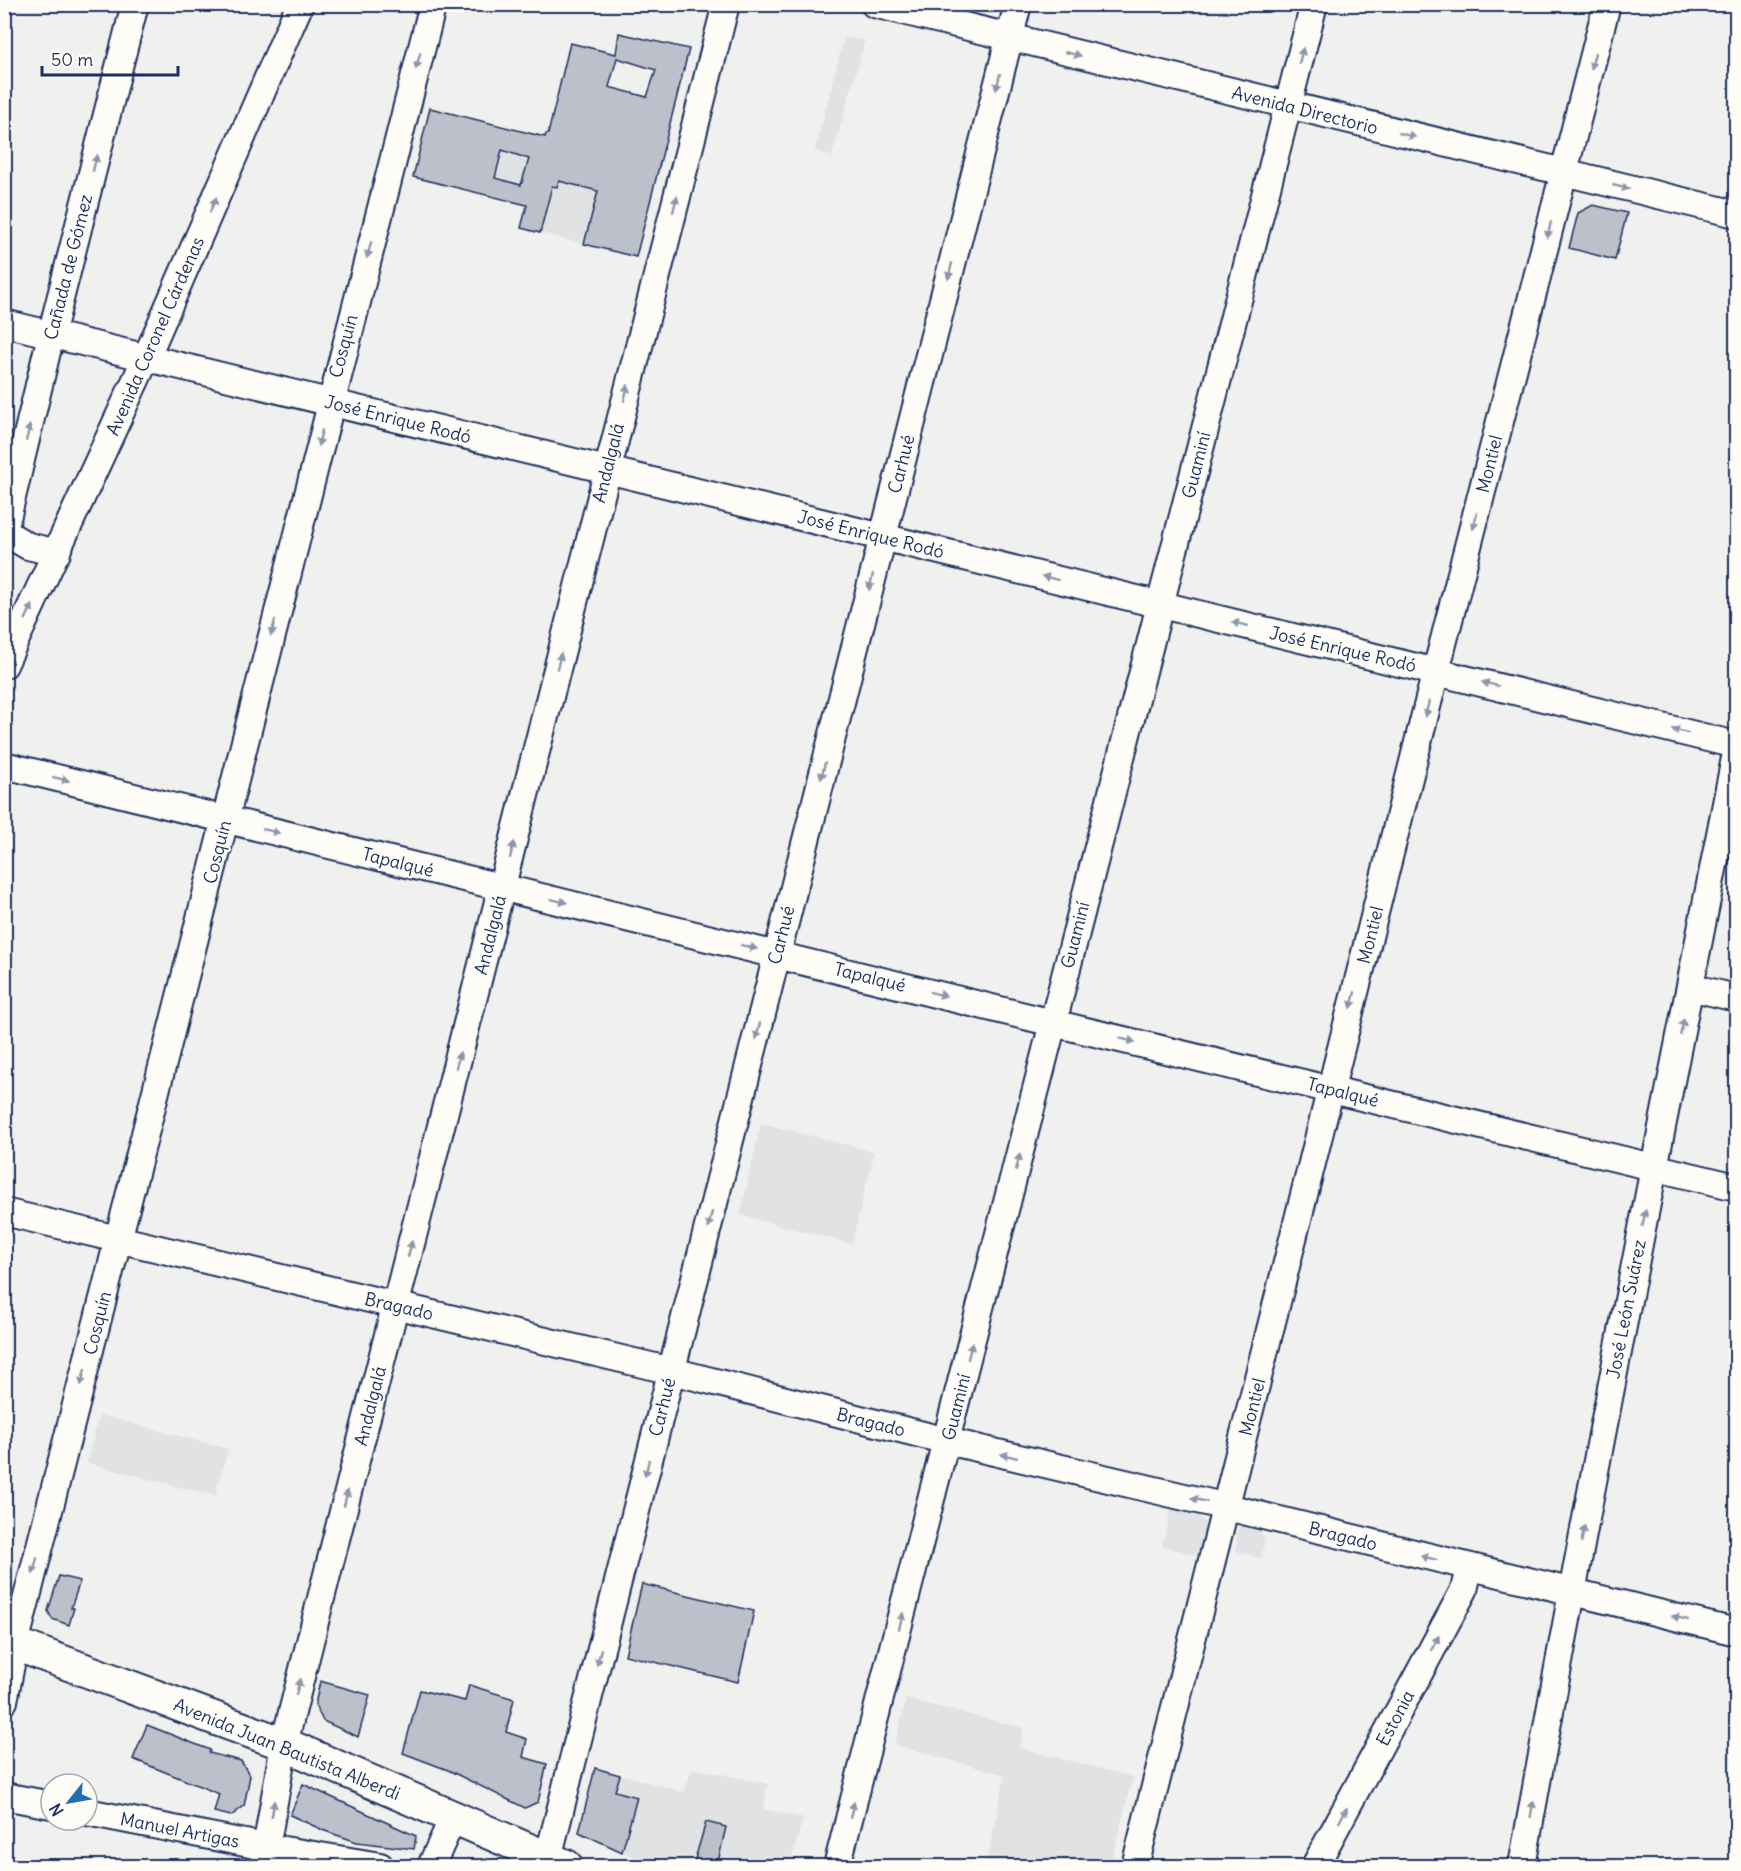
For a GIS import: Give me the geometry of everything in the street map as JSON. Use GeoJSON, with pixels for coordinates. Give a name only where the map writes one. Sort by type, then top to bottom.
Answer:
{"type":"FeatureCollection","features":[{"type":"Feature","properties":{"kind":"main road","name":"Avenida Juan Bautista Alberdi"},"geometry":{"type":"LineString","coordinates":[[10,1642],[284,1744],[554,1864]]}},
{"type":"Feature","properties":{"kind":"street","name":"Cañada de Gómez"},"geometry":{"type":"LineString","coordinates":[[4,531],[135,4]]}},
{"type":"Feature","properties":{"kind":"street","name":"Avenida Coronel Cárdenas"},"geometry":{"type":"LineString","coordinates":[[4,665],[146,358],[300,4]]}},
{"type":"Feature","properties":{"kind":"street","name":"Cosquín"},"geometry":{"type":"LineString","coordinates":[[4,1701],[10,1642],[118,1239],[225,820],[328,402],[433,4]]}},
{"type":"Feature","properties":{"kind":"street","name":"Andalgalá"},"geometry":{"type":"LineString","coordinates":[[265,1857],[284,1744],[726,4]]}},
{"type":"Feature","properties":{"kind":"street","name":"Avenida Directorio"},"geometry":{"type":"LineString","coordinates":[[874,4],[1737,214]]}},
{"type":"Feature","properties":{"kind":"street","name":"Carhué"},"geometry":{"type":"LineString","coordinates":[[554,1864],[672,1371],[1017,4]]}},
{"type":"Feature","properties":{"kind":"street","name":"Guaminí"},"geometry":{"type":"LineString","coordinates":[[837,1866],[1314,4]]}},
{"type":"Feature","properties":{"kind":"street","name":"Montiel"},"geometry":{"type":"LineString","coordinates":[[1135,1866],[1436,671],[1607,4]]}},
{"type":"Feature","properties":{"kind":"street","name":"José Enrique Rodó"},"geometry":{"type":"LineString","coordinates":[[4,323],[1737,745]]}},
{"type":"Feature","properties":{"kind":"street"},"geometry":{"type":"LineString","coordinates":[[4,531],[28,546],[57,553]]}},
{"type":"Feature","properties":{"kind":"street","name":"José León Suárez"},"geometry":{"type":"LineString","coordinates":[[1522,1866],[1653,1167],[1737,753]]}},
{"type":"Feature","properties":{"kind":"street","name":"Tapalqué"},"geometry":{"type":"LineString","coordinates":[[4,765],[1053,1023],[1737,1187]]}},
{"type":"Feature","properties":{"kind":"street"},"geometry":{"type":"LineString","coordinates":[[1690,987],[1737,998]]}},
{"type":"Feature","properties":{"kind":"street","name":"Bragado"},"geometry":{"type":"LineString","coordinates":[[4,1212],[672,1371],[947,1441],[1737,1632]]}},
{"type":"Feature","properties":{"kind":"street","name":"Estonia"},"geometry":{"type":"LineString","coordinates":[[1315,1866],[1464,1590],[1469,1568]]}},
{"type":"Feature","properties":{"kind":"street"},"geometry":{"type":"LineString","coordinates":[[4,1796],[39,1803]]}},
{"type":"Feature","properties":{"kind":"street","name":"Manuel Artigas"},"geometry":{"type":"LineString","coordinates":[[99,1815],[265,1857],[380,1866]]}},
{"type":"Feature","properties":{"kind":"street"},"geometry":{"type":"LineString","coordinates":[[431,1866],[453,1818]]}},
{"type":"Feature","properties":{"kind":"shaded area"},"geometry":{"type":"Polygon","coordinates":[[[844,37],[865,41],[830,163],[831,156],[815,151],[844,37]]]}},
{"type":"Feature","properties":{"kind":"shaded area"},"geometry":{"type":"Polygon","coordinates":[[[546,134],[659,162],[636,257],[521,228],[526,205],[414,177],[545,137],[546,134]]]}},
{"type":"Feature","properties":{"kind":"shaded area"},"geometry":{"type":"Polygon","coordinates":[[[761,1123],[874,1152],[852,1244],[740,1215],[761,1123]]]}},
{"type":"Feature","properties":{"kind":"shaded area"},"geometry":{"type":"Polygon","coordinates":[[[99,1415],[228,1449],[215,1496],[87,1463],[99,1415]]]}},
{"type":"Feature","properties":{"kind":"shaded area"},"geometry":{"type":"Polygon","coordinates":[[[1172,1504],[1193,1509],[1204,1521],[1205,1528],[1199,1556],[1162,1546],[1172,1504]]]}},
{"type":"Feature","properties":{"kind":"shaded area"},"geometry":{"type":"Polygon","coordinates":[[[1255,1521],[1265,1540],[1261,1558],[1236,1551],[1237,1531],[1241,1525],[1255,1521]]]}},
{"type":"Feature","properties":{"kind":"shaded area"},"geometry":{"type":"Polygon","coordinates":[[[906,1699],[1024,1728],[1019,1748],[1133,1777],[1110,1866],[986,1866],[1005,1775],[895,1745],[906,1699]]]}},
{"type":"Feature","properties":{"kind":"shaded area"},"geometry":{"type":"Polygon","coordinates":[[[596,1768],[684,1792],[692,1768],[768,1784],[763,1809],[803,1818],[790,1866],[656,1866],[586,1836],[579,1832],[596,1768]]]}},
{"type":"Feature","properties":{"kind":"building"},"geometry":{"type":"Polygon","coordinates":[[[619,33],[689,49],[636,257],[584,244],[598,191],[559,181],[557,187],[552,186],[540,233],[521,228],[527,205],[413,177],[430,108],[545,137],[548,134],[570,43],[616,54],[619,33]],[[617,58],[609,87],[647,97],[656,70],[617,58]],[[502,150],[495,178],[521,185],[529,159],[502,150]]]}},
{"type":"Feature","properties":{"kind":"building"},"geometry":{"type":"Polygon","coordinates":[[[1593,205],[1627,213],[1615,260],[1569,248],[1578,213],[1593,205]]]}},
{"type":"Feature","properties":{"kind":"building"},"geometry":{"type":"Polygon","coordinates":[[[59,1576],[80,1581],[71,1608],[74,1608],[69,1625],[52,1619],[48,1611],[59,1576]]]}},
{"type":"Feature","properties":{"kind":"building"},"geometry":{"type":"Polygon","coordinates":[[[642,1584],[754,1611],[738,1682],[625,1655],[642,1584]]]}},
{"type":"Feature","properties":{"kind":"building"},"geometry":{"type":"Polygon","coordinates":[[[320,1681],[370,1695],[358,1737],[323,1721],[315,1705],[320,1681]]]}},
{"type":"Feature","properties":{"kind":"building"},"geometry":{"type":"Polygon","coordinates":[[[469,1685],[514,1699],[506,1732],[527,1739],[523,1757],[547,1764],[538,1802],[525,1808],[448,1770],[403,1753],[420,1690],[465,1701],[469,1685]]]}},
{"type":"Feature","properties":{"kind":"building"},"geometry":{"type":"Polygon","coordinates":[[[147,1725],[210,1750],[209,1753],[241,1761],[250,1776],[244,1806],[231,1816],[214,1812],[219,1794],[133,1759],[147,1725]]]}},
{"type":"Feature","properties":{"kind":"building"},"geometry":{"type":"Polygon","coordinates":[[[595,1768],[620,1775],[615,1791],[637,1797],[622,1852],[579,1832],[595,1768]]]}},
{"type":"Feature","properties":{"kind":"building"},"geometry":{"type":"Polygon","coordinates":[[[303,1784],[416,1836],[414,1849],[357,1842],[290,1815],[303,1784]]]}},
{"type":"Feature","properties":{"kind":"building"},"geometry":{"type":"Polygon","coordinates":[[[706,1822],[726,1827],[717,1866],[693,1866],[706,1822]]]}}]}
